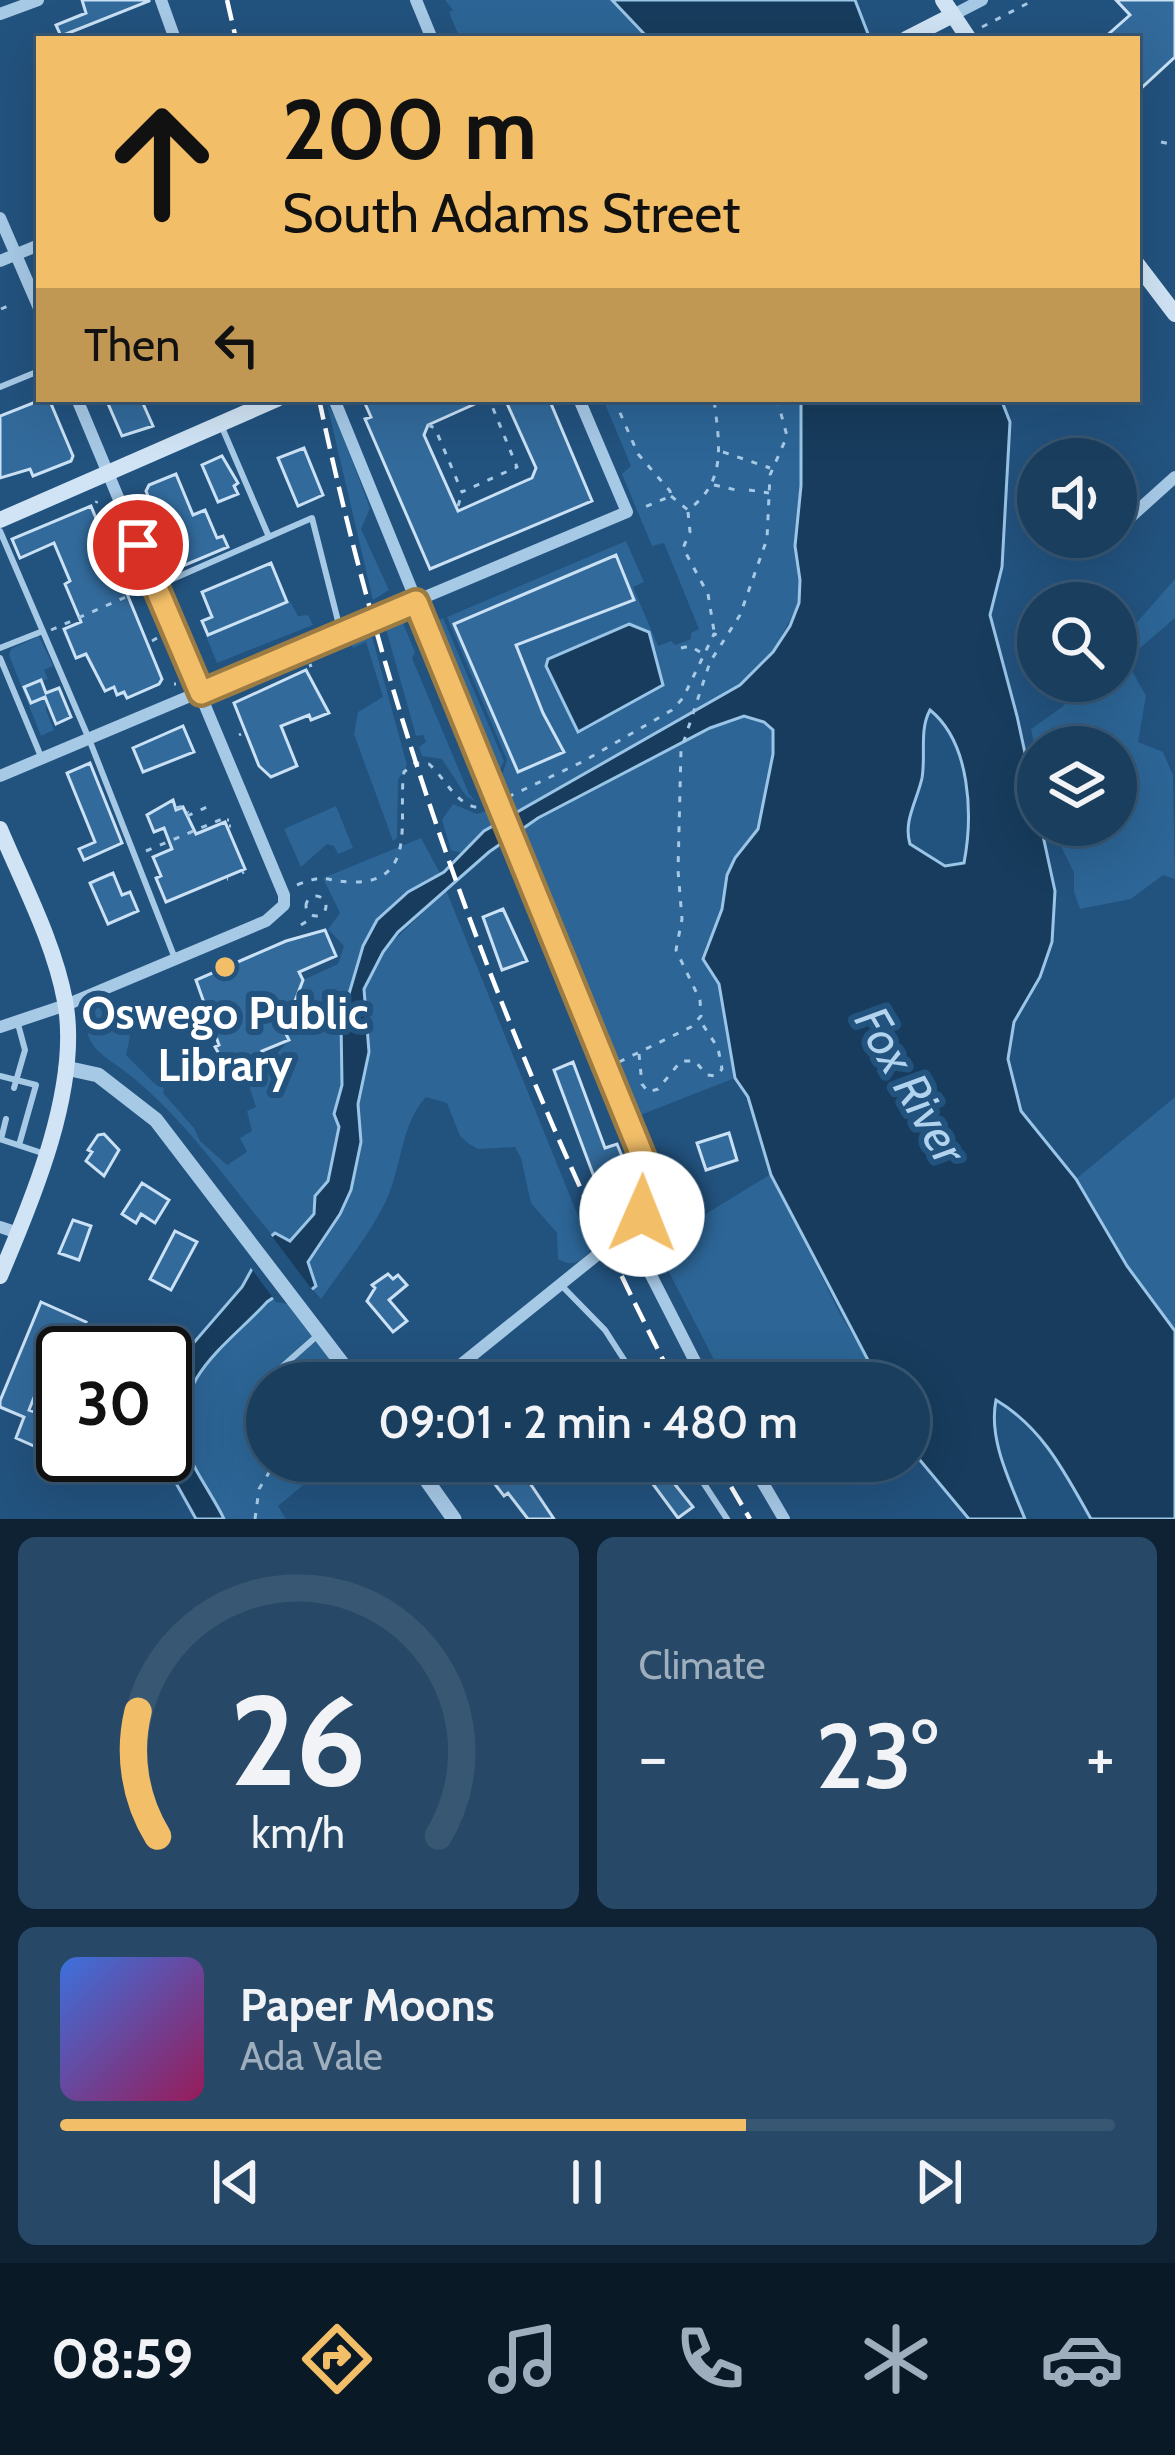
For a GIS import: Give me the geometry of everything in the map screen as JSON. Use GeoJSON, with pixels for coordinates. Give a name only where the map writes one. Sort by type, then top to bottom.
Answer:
{"type":"FeatureCollection","features":[{"type":"Feature","properties":{"kind":"main road"},"geometry":{"type":"LineString","coordinates":[[910,36],[948,8],[967,36]]}},
{"type":"Feature","properties":{"kind":"main road"},"geometry":{"type":"LineString","coordinates":[[1140,268],[1175,314]]}},
{"type":"Feature","properties":{"kind":"main road"},"geometry":{"type":"LineString","coordinates":[[0,520],[270,402]]}},
{"type":"Feature","properties":{"kind":"main road"},"geometry":{"type":"LineString","coordinates":[[0,829],[57,968],[66,1005],[66,1069],[45,1154],[0,1276]]}},
{"type":"Feature","properties":{"kind":"street"},"geometry":{"type":"LineString","coordinates":[[0,14],[38,0]]}},
{"type":"Feature","properties":{"kind":"street"},"geometry":{"type":"LineString","coordinates":[[161,0],[174,36]]}},
{"type":"Feature","properties":{"kind":"street"},"geometry":{"type":"LineString","coordinates":[[416,0],[431,36]]}},
{"type":"Feature","properties":{"kind":"street"},"geometry":{"type":"LineString","coordinates":[[948,8],[982,0]]}},
{"type":"Feature","properties":{"kind":"street"},"geometry":{"type":"LineString","coordinates":[[0,218],[36,301]]}},
{"type":"Feature","properties":{"kind":"street"},"geometry":{"type":"LineString","coordinates":[[0,261],[36,246]]}},
{"type":"Feature","properties":{"kind":"street"},"geometry":{"type":"LineString","coordinates":[[0,1027],[66,1005],[266,921],[282,910],[284,895],[78,402]]}},
{"type":"Feature","properties":{"kind":"street"},"geometry":{"type":"LineString","coordinates":[[335,402],[646,1165],[648,1193],[642,1214],[628,1230],[464,1362]]}},
{"type":"Feature","properties":{"kind":"street"},"geometry":{"type":"LineString","coordinates":[[0,776],[632,511],[579,402]]}},
{"type":"Feature","properties":{"kind":"street"},"geometry":{"type":"LineString","coordinates":[[1137,511],[1175,477]]}},
{"type":"Feature","properties":{"kind":"street"},"geometry":{"type":"LineString","coordinates":[[66,1069],[98,1076],[156,1120],[341,1362]]}},
{"type":"Feature","properties":{"kind":"street"},"geometry":{"type":"LineString","coordinates":[[0,1227],[19,1233]]}},
{"type":"Feature","properties":{"kind":"street"},"geometry":{"type":"LineString","coordinates":[[628,1230],[695,1362]]}},
{"type":"Feature","properties":{"kind":"street"},"geometry":{"type":"LineString","coordinates":[[428,1482],[454,1519]]}},
{"type":"Feature","properties":{"kind":"street"},"geometry":{"type":"LineString","coordinates":[[762,1482],[784,1519]]}},
{"type":"Feature","properties":{"kind":"lane"},"geometry":{"type":"LineString","coordinates":[[0,387],[36,372]]}},
{"type":"Feature","properties":{"kind":"lane"},"geometry":{"type":"LineString","coordinates":[[220,423],[269,537]]}},
{"type":"Feature","properties":{"kind":"lane"},"geometry":{"type":"LineString","coordinates":[[155,587],[312,518],[341,634]]}},
{"type":"Feature","properties":{"kind":"lane"},"geometry":{"type":"LineString","coordinates":[[0,530],[175,959]]}},
{"type":"Feature","properties":{"kind":"lane"},"geometry":{"type":"LineString","coordinates":[[0,648],[44,632]]}},
{"type":"Feature","properties":{"kind":"lane"},"geometry":{"type":"LineString","coordinates":[[0,658],[42,759]]}},
{"type":"Feature","properties":{"kind":"lane"},"geometry":{"type":"LineString","coordinates":[[15,1084],[25,1050],[17,1021]]}},
{"type":"Feature","properties":{"kind":"lane"},"geometry":{"type":"LineString","coordinates":[[0,1076],[15,1084],[36,1085],[20,1145]]}},
{"type":"Feature","properties":{"kind":"lane"},"geometry":{"type":"LineString","coordinates":[[6,1119],[1,1139],[45,1154]]}},
{"type":"Feature","properties":{"kind":"lane"},"geometry":{"type":"LineString","coordinates":[[562,1286],[605,1330],[626,1362]]}},
{"type":"Feature","properties":{"kind":"lane"},"geometry":{"type":"LineString","coordinates":[[287,1362],[320,1333]]}},
{"type":"Feature","properties":{"kind":"lane"},"geometry":{"type":"LineString","coordinates":[[703,1482],[727,1519]]}},
{"type":"Feature","properties":{"kind":"path"},"geometry":{"type":"LineString","coordinates":[[971,36],[1034,0]]}},
{"type":"Feature","properties":{"kind":"path"},"geometry":{"type":"LineString","coordinates":[[1161,142],[1175,146]]}},
{"type":"Feature","properties":{"kind":"path"},"geometry":{"type":"LineString","coordinates":[[1,309],[12,304]]}},
{"type":"Feature","properties":{"kind":"path"},"geometry":{"type":"LineString","coordinates":[[462,492],[517,466],[493,402]]}},
{"type":"Feature","properties":{"kind":"path"},"geometry":{"type":"LineString","coordinates":[[290,887],[320,876],[347,882],[380,876],[393,867],[402,848],[404,772],[415,763],[435,769],[470,807],[479,810],[584,761],[672,710],[682,698],[714,634],[714,610],[683,548],[690,532],[688,511],[638,454],[615,402]]}},
{"type":"Feature","properties":{"kind":"path"},"geometry":{"type":"LineString","coordinates":[[688,511],[713,484],[722,452],[714,402]]}},
{"type":"Feature","properties":{"kind":"path"},"geometry":{"type":"LineString","coordinates":[[608,1067],[691,1028],[702,1005],[676,950],[682,919],[678,870],[681,751],[710,662],[752,587],[767,539],[772,469],[788,436],[779,402]]}},
{"type":"Feature","properties":{"kind":"path"},"geometry":{"type":"LineString","coordinates":[[428,425],[435,428],[462,492],[458,506]]}},
{"type":"Feature","properties":{"kind":"path"},"geometry":{"type":"LineString","coordinates":[[722,452],[772,469]]}},
{"type":"Feature","properties":{"kind":"path"},"geometry":{"type":"LineString","coordinates":[[713,484],[736,490]]}},
{"type":"Feature","properties":{"kind":"path"},"geometry":{"type":"LineString","coordinates":[[749,490],[770,494]]}},
{"type":"Feature","properties":{"kind":"path"},"geometry":{"type":"LineString","coordinates":[[632,511],[671,496]]}},
{"type":"Feature","properties":{"kind":"path"},"geometry":{"type":"LineString","coordinates":[[44,632],[137,592]]}},
{"type":"Feature","properties":{"kind":"path"},"geometry":{"type":"LineString","coordinates":[[714,634],[726,638]]}},
{"type":"Feature","properties":{"kind":"path"},"geometry":{"type":"LineString","coordinates":[[681,648],[690,646],[702,653]]}},
{"type":"Feature","properties":{"kind":"path"},"geometry":{"type":"LineString","coordinates":[[176,808],[184,806],[188,815],[214,804]]}},
{"type":"Feature","properties":{"kind":"path"},"geometry":{"type":"LineString","coordinates":[[134,856],[228,822]]}},
{"type":"Feature","properties":{"kind":"path"},"geometry":{"type":"LineString","coordinates":[[301,926],[314,916]]}},
{"type":"Feature","properties":{"kind":"path"},"geometry":{"type":"LineString","coordinates":[[638,1053],[642,1084],[650,1092],[684,1060],[716,1076],[722,1070],[720,1054],[698,1019]]}},
{"type":"Feature","properties":{"kind":"path"},"geometry":{"type":"LineString","coordinates":[[255,1519],[263,1482]]}},
{"type":"Feature","properties":{"kind":"shaded area"},"geometry":{"type":"Polygon","coordinates":[[[445,0],[612,0],[646,36],[459,36],[449,12],[453,10],[445,0]]]}},
{"type":"Feature","properties":{"kind":"shaded area"},"geometry":{"type":"Polygon","coordinates":[[[604,402],[802,402],[795,546],[799,603],[773,652],[773,753],[758,829],[727,875],[722,909],[705,948],[710,972],[719,984],[735,1078],[638,1116],[562,935],[502,775],[507,760],[447,617],[626,541],[644,582],[633,587],[658,646],[691,639],[691,633],[699,629],[664,543],[652,546],[622,474],[631,466],[604,402]]]}},
{"type":"Feature","properties":{"kind":"shaded area"},"geometry":{"type":"Polygon","coordinates":[[[327,404],[370,508],[361,529],[389,590],[373,600],[327,404]]]}},
{"type":"Feature","properties":{"kind":"shaded area"},"geometry":{"type":"Polygon","coordinates":[[[1175,579],[1175,618],[1137,651],[1137,622],[1175,579]]]}},
{"type":"Feature","properties":{"kind":"shaded area"},"geometry":{"type":"Polygon","coordinates":[[[290,601],[298,616],[308,615],[313,625],[217,663],[206,636],[290,601]]]}},
{"type":"Feature","properties":{"kind":"shaded area"},"geometry":{"type":"Polygon","coordinates":[[[443,618],[504,761],[498,774],[435,622],[443,618]]]}},
{"type":"Feature","properties":{"kind":"shaded area"},"geometry":{"type":"Polygon","coordinates":[[[402,621],[415,652],[412,658],[476,802],[466,796],[442,759],[422,756],[419,747],[426,742],[423,735],[416,736],[386,629],[402,621]]]}},
{"type":"Feature","properties":{"kind":"shaded area"},"geometry":{"type":"Polygon","coordinates":[[[371,633],[407,765],[398,780],[397,838],[393,841],[354,734],[358,712],[383,697],[366,642],[353,648],[351,644],[371,633]]]}},
{"type":"Feature","properties":{"kind":"shaded area"},"geometry":{"type":"Polygon","coordinates":[[[39,636],[53,666],[44,670],[48,679],[25,687],[31,703],[47,696],[46,710],[54,730],[41,736],[9,655],[11,649],[39,636]]]}},
{"type":"Feature","properties":{"kind":"shaded area"},"geometry":{"type":"Polygon","coordinates":[[[1137,680],[1146,696],[1138,742],[1163,752],[1173,775],[1175,879],[1163,875],[1131,899],[1080,909],[1074,873],[1061,846],[1137,846],[1137,726],[1035,726],[1066,702],[1137,702],[1137,680]]]}},
{"type":"Feature","properties":{"kind":"shaded area"},"geometry":{"type":"Polygon","coordinates":[[[453,804],[477,814],[494,808],[498,822],[462,853],[451,850],[442,820],[453,804]]]}},
{"type":"Feature","properties":{"kind":"shaded area"},"geometry":{"type":"Polygon","coordinates":[[[336,806],[353,848],[338,854],[327,844],[301,867],[284,829],[336,806]]]}},
{"type":"Feature","properties":{"kind":"shaded area"},"geometry":{"type":"Polygon","coordinates":[[[421,838],[441,875],[408,892],[377,920],[363,946],[341,1021],[342,1085],[334,1114],[339,1127],[328,1181],[315,1196],[314,1214],[290,1241],[272,1235],[178,1121],[95,1048],[87,1031],[87,1016],[99,1004],[104,1018],[116,1013],[130,1036],[126,1055],[164,1088],[163,1093],[200,1141],[227,1165],[247,1152],[240,1138],[252,1131],[247,1111],[256,1107],[246,1077],[265,1067],[288,1041],[284,1030],[303,980],[338,964],[344,946],[328,929],[340,913],[323,878],[421,838]]]}},
{"type":"Feature","properties":{"kind":"shaded area"},"geometry":{"type":"Polygon","coordinates":[[[446,890],[591,1248],[577,1262],[558,1259],[557,1233],[531,1203],[515,1147],[478,1149],[469,1144],[460,1136],[447,1103],[426,1097],[411,1121],[385,1203],[321,1299],[314,1291],[308,1262],[340,1214],[361,1142],[358,1104],[369,1052],[364,989],[382,952],[446,890]]]}},
{"type":"Feature","properties":{"kind":"shaded area"},"geometry":{"type":"Polygon","coordinates":[[[1175,1097],[1175,1331],[1127,1266],[1076,1179],[1175,1097]]]}},
{"type":"Feature","properties":{"kind":"shaded area"},"geometry":{"type":"Polygon","coordinates":[[[771,1174],[869,1362],[715,1362],[655,1245],[771,1174]]]}},
{"type":"Feature","properties":{"kind":"shaded area"},"geometry":{"type":"Polygon","coordinates":[[[276,1295],[284,1295],[335,1362],[246,1362],[246,1482],[307,1482],[278,1506],[286,1519],[224,1519],[192,1459],[194,1383],[240,1325],[276,1295]]]}},
{"type":"Feature","properties":{"kind":"water"},"geometry":{"type":"Polygon","coordinates":[[[612,0],[855,0],[869,36],[646,36],[612,0]]]}},
{"type":"Feature","properties":{"kind":"water","name":"Fox River"},"geometry":{"type":"Polygon","coordinates":[[[801,402],[1002,402],[1010,422],[1002,567],[990,615],[1019,726],[1017,846],[1045,846],[1055,891],[1052,942],[1040,977],[1014,1022],[1008,1059],[1021,1111],[1076,1179],[1127,1266],[1175,1331],[1175,1519],[1091,1519],[1040,1438],[996,1400],[998,1445],[1025,1519],[969,1519],[930,1472],[930,1362],[869,1362],[771,1175],[748,1097],[735,1078],[719,984],[703,959],[722,909],[727,875],[758,829],[773,754],[773,730],[744,716],[710,728],[538,818],[489,852],[398,932],[364,989],[369,1052],[358,1104],[361,1142],[351,1190],[308,1262],[316,1286],[299,1300],[277,1295],[267,1302],[207,1363],[192,1387],[192,1345],[242,1287],[269,1238],[275,1233],[290,1241],[314,1214],[315,1196],[328,1181],[339,1127],[334,1114],[342,1085],[341,1021],[363,946],[377,920],[408,892],[444,872],[484,831],[740,685],[773,652],[790,626],[799,603],[795,546],[801,402]],[[930,710],[922,778],[908,827],[910,844],[945,866],[964,863],[968,803],[961,761],[944,724],[930,710]]]}},
{"type":"Feature","properties":{"kind":"water"},"geometry":{"type":"Polygon","coordinates":[[[629,624],[649,632],[663,685],[578,732],[546,666],[548,659],[629,624]]]}},
{"type":"Feature","properties":{"kind":"water"},"geometry":{"type":"Polygon","coordinates":[[[192,1462],[224,1519],[196,1519],[175,1482],[192,1482],[192,1462]]]}},
{"type":"Feature","properties":{"kind":"pier"},"geometry":{"type":"Polygon","coordinates":[[[268,1231],[317,1296],[300,1306],[276,1302],[248,1264],[268,1231]]]}},
{"type":"Feature","properties":{"kind":"building"},"geometry":{"type":"Polygon","coordinates":[[[82,0],[149,1],[61,36],[56,25],[86,13],[82,0]]]}},
{"type":"Feature","properties":{"kind":"building"},"geometry":{"type":"Polygon","coordinates":[[[1116,0],[1175,0],[1175,57],[1140,89],[1140,36],[1106,36],[1130,15],[1116,0]]]}},
{"type":"Feature","properties":{"kind":"building"},"geometry":{"type":"Polygon","coordinates":[[[36,402],[50,402],[71,461],[33,476],[30,469],[0,478],[0,416],[36,402]]]}},
{"type":"Feature","properties":{"kind":"building"},"geometry":{"type":"Polygon","coordinates":[[[107,402],[142,402],[153,426],[122,436],[107,402]]]}},
{"type":"Feature","properties":{"kind":"building"},"geometry":{"type":"Polygon","coordinates":[[[364,402],[479,402],[428,425],[424,435],[458,511],[532,478],[536,468],[506,402],[550,402],[592,501],[430,569],[365,419],[371,417],[364,402]]]}},
{"type":"Feature","properties":{"kind":"building"},"geometry":{"type":"Polygon","coordinates":[[[304,448],[323,495],[298,506],[278,458],[304,448]]]}},
{"type":"Feature","properties":{"kind":"building"},"geometry":{"type":"Polygon","coordinates":[[[222,456],[238,483],[234,486],[238,494],[218,502],[202,465],[222,456]]]}},
{"type":"Feature","properties":{"kind":"building"},"geometry":{"type":"Polygon","coordinates":[[[176,474],[193,515],[205,510],[217,538],[223,536],[228,547],[178,568],[146,491],[149,485],[176,474]]]}},
{"type":"Feature","properties":{"kind":"building"},"geometry":{"type":"Polygon","coordinates":[[[91,506],[162,679],[127,698],[124,692],[117,695],[114,687],[105,691],[86,654],[76,658],[64,629],[81,622],[54,543],[20,558],[12,539],[91,506]]]}},
{"type":"Feature","properties":{"kind":"building"},"geometry":{"type":"Polygon","coordinates":[[[616,555],[634,600],[516,645],[564,752],[518,772],[454,624],[616,555]]]}},
{"type":"Feature","properties":{"kind":"building"},"geometry":{"type":"Polygon","coordinates":[[[271,563],[287,602],[208,635],[202,621],[212,617],[202,592],[271,563]]]}},
{"type":"Feature","properties":{"kind":"building"},"geometry":{"type":"Polygon","coordinates":[[[306,670],[329,713],[281,726],[297,766],[271,777],[259,766],[234,703],[306,670]]]}},
{"type":"Feature","properties":{"kind":"building"},"geometry":{"type":"Polygon","coordinates":[[[41,680],[46,693],[59,688],[71,717],[56,724],[45,697],[31,703],[24,687],[41,680]]]}},
{"type":"Feature","properties":{"kind":"building"},"geometry":{"type":"Polygon","coordinates":[[[183,726],[194,752],[143,772],[133,748],[183,726]]]}},
{"type":"Feature","properties":{"kind":"building"},"geometry":{"type":"Polygon","coordinates":[[[90,763],[122,843],[84,860],[79,849],[95,842],[67,773],[90,763]]]}},
{"type":"Feature","properties":{"kind":"building"},"geometry":{"type":"Polygon","coordinates":[[[173,800],[176,810],[183,807],[196,834],[225,822],[245,869],[166,902],[153,857],[172,849],[164,828],[154,832],[147,815],[173,800]]]}},
{"type":"Feature","properties":{"kind":"building"},"geometry":{"type":"Polygon","coordinates":[[[113,873],[122,895],[130,892],[138,911],[108,924],[90,883],[113,873]]]}},
{"type":"Feature","properties":{"kind":"building"},"geometry":{"type":"Polygon","coordinates":[[[503,909],[527,961],[502,970],[483,917],[503,909]]]}},
{"type":"Feature","properties":{"kind":"building"},"geometry":{"type":"Polygon","coordinates":[[[325,930],[336,956],[299,972],[303,980],[284,1030],[289,1040],[262,1051],[268,1063],[232,1077],[215,1047],[219,1045],[196,980],[286,941],[325,930]]]}},
{"type":"Feature","properties":{"kind":"building"},"geometry":{"type":"Polygon","coordinates":[[[573,1062],[605,1148],[617,1144],[632,1181],[616,1188],[623,1208],[608,1214],[554,1070],[573,1062]]]}},
{"type":"Feature","properties":{"kind":"building"},"geometry":{"type":"Polygon","coordinates":[[[729,1133],[737,1160],[706,1170],[697,1143],[729,1133]]]}},
{"type":"Feature","properties":{"kind":"building"},"geometry":{"type":"Polygon","coordinates":[[[104,1134],[119,1150],[104,1176],[86,1161],[98,1135],[104,1134]]]}},
{"type":"Feature","properties":{"kind":"building"},"geometry":{"type":"Polygon","coordinates":[[[142,1183],[169,1200],[155,1223],[141,1214],[136,1223],[122,1214],[142,1183]]]}},
{"type":"Feature","properties":{"kind":"building"},"geometry":{"type":"Polygon","coordinates":[[[73,1220],[91,1226],[79,1260],[59,1253],[73,1220]]]}},
{"type":"Feature","properties":{"kind":"building"},"geometry":{"type":"Polygon","coordinates":[[[175,1231],[197,1242],[171,1290],[150,1279],[175,1231]]]}},
{"type":"Feature","properties":{"kind":"building"},"geometry":{"type":"Polygon","coordinates":[[[388,1274],[393,1279],[398,1275],[407,1285],[389,1300],[407,1321],[393,1332],[367,1301],[375,1288],[372,1285],[388,1274]]]}},
{"type":"Feature","properties":{"kind":"building"},"geometry":{"type":"Polygon","coordinates":[[[41,1302],[86,1322],[84,1326],[36,1326],[36,1392],[29,1410],[36,1412],[34,1446],[16,1438],[24,1417],[0,1407],[41,1302]]]}},
{"type":"Feature","properties":{"kind":"building"},"geometry":{"type":"Polygon","coordinates":[[[493,1482],[529,1482],[554,1519],[528,1519],[508,1493],[504,1496],[493,1482]]]}},
{"type":"Feature","properties":{"kind":"building"},"geometry":{"type":"Polygon","coordinates":[[[651,1482],[673,1482],[693,1507],[678,1518],[651,1482]]]}},
{"type":"Feature","properties":{"kind":"railway"},"geometry":{"type":"LineString","coordinates":[[227,0],[235,36]]}},
{"type":"Feature","properties":{"kind":"railway"},"geometry":{"type":"LineString","coordinates":[[320,402],[383,654],[464,903],[562,1146],[664,1362]]}},
{"type":"Feature","properties":{"kind":"railway"},"geometry":{"type":"LineString","coordinates":[[728,1482],[750,1519]]}},
{"type":"Feature","properties":{"kind":"place","name":"Oswego Public Library"},"geometry":{"type":"Point","coordinates":[225,967]}},
{"type":"Feature","properties":{"kind":"route"},"geometry":{"type":"LineString","coordinates":[[138,545],[201,693],[416,602],[646,1165],[648,1193],[642,1214]]}}]}
